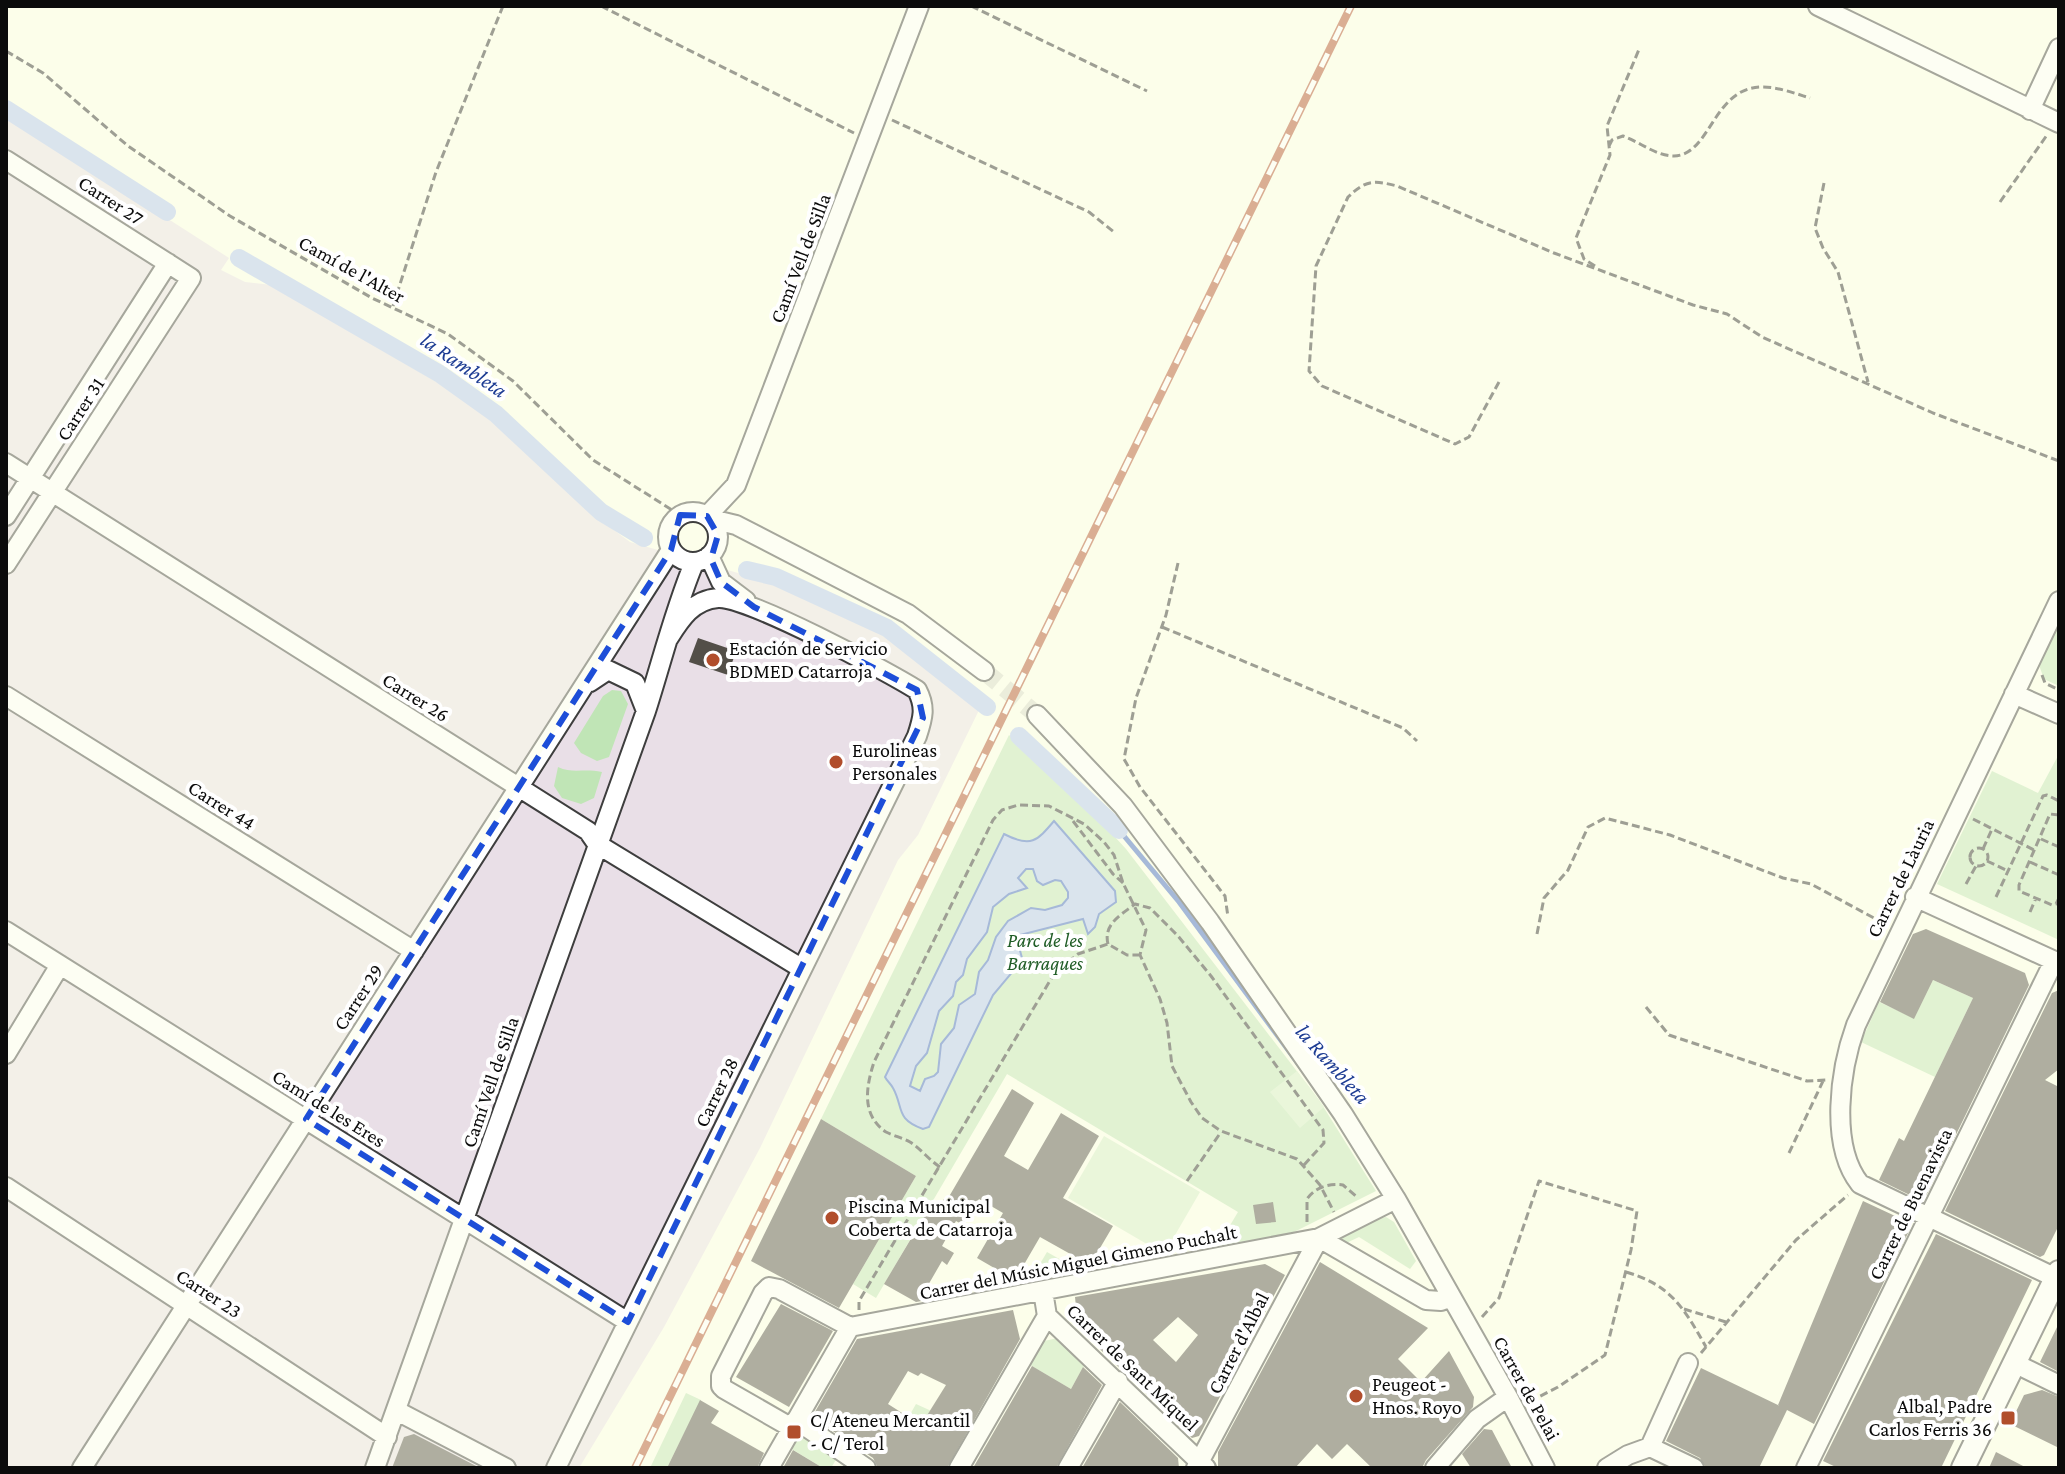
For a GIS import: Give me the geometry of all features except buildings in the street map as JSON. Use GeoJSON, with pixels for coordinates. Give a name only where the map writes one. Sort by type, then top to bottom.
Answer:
{"type":"FeatureCollection","features":[{"type":"Feature","properties":{"kind":"street","name":"Camí Vell de Silla"},"geometry":{"type":"LineString","coordinates":[[709,518],[736,485],[919,6]]}},
{"type":"Feature","properties":{"kind":"street"},"geometry":{"type":"LineString","coordinates":[[1818,6],[2058,123]]}},
{"type":"Feature","properties":{"kind":"street"},"geometry":{"type":"LineString","coordinates":[[2030,110],[2059,48]]}},
{"type":"Feature","properties":{"kind":"street","name":"Carrer 27"},"geometry":{"type":"LineString","coordinates":[[6,160],[191,278]]}},
{"type":"Feature","properties":{"kind":"street","name":"Carrer 31"},"geometry":{"type":"LineString","coordinates":[[6,516],[168,263]]}},
{"type":"Feature","properties":{"kind":"street","name":"Carrer 31"},"geometry":{"type":"LineString","coordinates":[[6,564],[191,278]]}},
{"type":"Feature","properties":{"kind":"street","name":"Carrer 26"},"geometry":{"type":"LineString","coordinates":[[6,463],[588,831],[597,844],[801,968]]}},
{"type":"Feature","properties":{"kind":"street"},"geometry":{"type":"LineString","coordinates":[[763,539],[739,538],[725,542],[706,557],[681,560],[671,550],[668,535],[680,515],[694,512],[736,525],[908,614],[984,671]]}},
{"type":"Feature","properties":{"kind":"street"},"geometry":{"type":"LineString","coordinates":[[706,557],[718,535],[709,518]]}},
{"type":"Feature","properties":{"kind":"street","name":"Carrer 29"},"geometry":{"type":"LineString","coordinates":[[82,1468],[671,550]]}},
{"type":"Feature","properties":{"kind":"street","name":"Camí Vell de Silla"},"geometry":{"type":"LineString","coordinates":[[375,1468],[646,711],[675,607],[706,557]]}},
{"type":"Feature","properties":{"kind":"street"},"geometry":{"type":"LineString","coordinates":[[706,557],[721,582],[754,607]]}},
{"type":"Feature","properties":{"kind":"street"},"geometry":{"type":"LineString","coordinates":[[668,639],[683,615],[708,600],[720,598],[754,607]]}},
{"type":"Feature","properties":{"kind":"street","name":"Carrer de Làuria"},"geometry":{"type":"LineString","coordinates":[[1860,1184],[1847,1163],[1833,1080],[1915,897],[2059,601]]}},
{"type":"Feature","properties":{"kind":"street","name":"Carrer 28"},"geometry":{"type":"LineString","coordinates":[[556,1468],[917,736],[923,718],[923,702],[917,690],[754,607]]}},
{"type":"Feature","properties":{"kind":"street"},"geometry":{"type":"LineString","coordinates":[[585,684],[608,670],[635,683],[646,711]]}},
{"type":"Feature","properties":{"kind":"street"},"geometry":{"type":"LineString","coordinates":[[2014,694],[2059,714]]}},
{"type":"Feature","properties":{"kind":"street","name":"Carrer 44"},"geometry":{"type":"LineString","coordinates":[[6,696],[414,951]]}},
{"type":"Feature","properties":{"kind":"street","name":"Carrer de Pelai"},"geometry":{"type":"LineString","coordinates":[[1037,715],[1123,806],[1217,932],[1343,1114],[1396,1199],[1512,1403],[1545,1468]]}},
{"type":"Feature","properties":{"kind":"street"},"geometry":{"type":"LineString","coordinates":[[1915,897],[2056,962]]}},
{"type":"Feature","properties":{"kind":"street","name":"Camí de les Eres"},"geometry":{"type":"LineString","coordinates":[[6,931],[628,1322]]}},
{"type":"Feature","properties":{"kind":"street","name":"Carrer de Buenavista"},"geometry":{"type":"LineString","coordinates":[[1806,1468],[2056,962]]}},
{"type":"Feature","properties":{"kind":"street"},"geometry":{"type":"LineString","coordinates":[[6,1054],[60,965]]}},
{"type":"Feature","properties":{"kind":"street"},"geometry":{"type":"LineString","coordinates":[[1860,1184],[2058,1275],[1963,1468]]}},
{"type":"Feature","properties":{"kind":"street","name":"Carrer 23"},"geometry":{"type":"LineString","coordinates":[[6,1187],[387,1437]]}},
{"type":"Feature","properties":{"kind":"street","name":"Carrer del Músic Miguel Gimeno Puchalt"},"geometry":{"type":"LineString","coordinates":[[855,1320],[1043,1291],[1314,1233],[1396,1199]]}},
{"type":"Feature","properties":{"kind":"street"},"geometry":{"type":"LineString","coordinates":[[1314,1233],[1426,1300],[1441,1301],[1451,1297]]}},
{"type":"Feature","properties":{"kind":"street","name":"Carrer d'Albal"},"geometry":{"type":"LineString","coordinates":[[1201,1466],[1314,1233]]}},
{"type":"Feature","properties":{"kind":"street"},"geometry":{"type":"LineString","coordinates":[[769,1468],[794,1424],[855,1320],[769,1287],[749,1320],[720,1383],[724,1389],[794,1424],[866,1468]]}},
{"type":"Feature","properties":{"kind":"street","name":"Carrer de Sant Miquel"},"geometry":{"type":"LineString","coordinates":[[1043,1291],[1047,1316],[1118,1381],[1201,1466]]}},
{"type":"Feature","properties":{"kind":"street"},"geometry":{"type":"LineString","coordinates":[[959,1468],[1047,1316]]}},
{"type":"Feature","properties":{"kind":"street"},"geometry":{"type":"LineString","coordinates":[[1607,1468],[1628,1455],[1650,1447],[1699,1354]]}},
{"type":"Feature","properties":{"kind":"street"},"geometry":{"type":"LineString","coordinates":[[2014,1363],[2059,1385]]}},
{"type":"Feature","properties":{"kind":"street"},"geometry":{"type":"LineString","coordinates":[[1068,1468],[1118,1381]]}},
{"type":"Feature","properties":{"kind":"street"},"geometry":{"type":"LineString","coordinates":[[1435,1468],[1477,1419],[1512,1403]]}},
{"type":"Feature","properties":{"kind":"street"},"geometry":{"type":"LineString","coordinates":[[397,1411],[506,1468]]}},
{"type":"Feature","properties":{"kind":"street"},"geometry":{"type":"LineString","coordinates":[[1650,1447],[1694,1468]]}},
{"type":"Feature","properties":{"kind":"path"},"geometry":{"type":"LineString","coordinates":[[392,308],[436,172],[503,6]]}},
{"type":"Feature","properties":{"kind":"path"},"geometry":{"type":"LineString","coordinates":[[601,6],[868,140]]}},
{"type":"Feature","properties":{"kind":"path"},"geometry":{"type":"LineString","coordinates":[[971,6],[1147,91]]}},
{"type":"Feature","properties":{"kind":"path"},"geometry":{"type":"LineString","coordinates":[[1602,271],[1584,259],[1576,238],[1610,155],[1607,126],[1640,47]]}},
{"type":"Feature","properties":{"kind":"path","name":"Camí de l'Alter"},"geometry":{"type":"LineString","coordinates":[[6,51],[43,73],[128,146],[230,216],[392,308],[448,334],[502,373],[593,460],[680,515]]}},
{"type":"Feature","properties":{"kind":"path"},"geometry":{"type":"LineString","coordinates":[[1609,146],[1612,140],[1623,136],[1658,153],[1684,155],[1692,149],[1727,101],[1739,93],[1758,87],[1784,90],[1810,98]]}},
{"type":"Feature","properties":{"kind":"path"},"geometry":{"type":"LineString","coordinates":[[878,114],[1089,212],[1114,232]]}},
{"type":"Feature","properties":{"kind":"path"},"geometry":{"type":"LineString","coordinates":[[2000,202],[2058,123]]}},
{"type":"Feature","properties":{"kind":"path"},"geometry":{"type":"LineString","coordinates":[[1499,382],[1469,437],[1455,444],[1322,386],[1309,371],[1316,266],[1348,197],[1366,183],[1377,181],[1397,186],[1602,271],[1693,305],[1727,314],[1762,337],[1933,413],[2059,461]]}},
{"type":"Feature","properties":{"kind":"path"},"geometry":{"type":"LineString","coordinates":[[1824,183],[1815,228],[1838,272],[1868,382]]}},
{"type":"Feature","properties":{"kind":"path"},"geometry":{"type":"LineString","coordinates":[[1178,563],[1162,627],[1136,698],[1124,759],[1140,787],[1225,896],[1229,919],[1217,932]]}},
{"type":"Feature","properties":{"kind":"path"},"geometry":{"type":"LineString","coordinates":[[1162,627],[1403,728],[1417,741]]}},
{"type":"Feature","properties":{"kind":"path"},"geometry":{"type":"LineString","coordinates":[[1996,897],[2043,796],[2059,801]]}},
{"type":"Feature","properties":{"kind":"path"},"geometry":{"type":"LineString","coordinates":[[940,1167],[909,1142],[894,1136],[875,1122],[867,1091],[874,1062],[993,820],[1002,810],[1036,804],[1056,808],[1091,829],[1114,855],[1123,883],[1146,930],[1140,955],[1167,1023],[1172,1066],[1202,1118],[1221,1131],[1297,1159],[1321,1187],[1335,1214]]}},
{"type":"Feature","properties":{"kind":"path"},"geometry":{"type":"LineString","coordinates":[[2059,815],[2050,814],[2019,885],[2019,891],[2052,905],[2059,898]]}},
{"type":"Feature","properties":{"kind":"path"},"geometry":{"type":"LineString","coordinates":[[1967,816],[2034,850]]}},
{"type":"Feature","properties":{"kind":"path"},"geometry":{"type":"LineString","coordinates":[[1537,934],[1544,898],[1568,870],[1588,827],[1605,818],[1670,835],[1783,878],[1811,884],[1899,931]]}},
{"type":"Feature","properties":{"kind":"path"},"geometry":{"type":"LineString","coordinates":[[1072,820],[1123,883]]}},
{"type":"Feature","properties":{"kind":"path"},"geometry":{"type":"LineString","coordinates":[[1983,849],[1992,829]]}},
{"type":"Feature","properties":{"kind":"path"},"geometry":{"type":"LineString","coordinates":[[2040,838],[2059,847]]}},
{"type":"Feature","properties":{"kind":"path"},"geometry":{"type":"LineString","coordinates":[[1970,854],[1983,849]]}},
{"type":"Feature","properties":{"kind":"path"},"geometry":{"type":"LineString","coordinates":[[1983,849],[1987,861]]}},
{"type":"Feature","properties":{"kind":"path"},"geometry":{"type":"LineString","coordinates":[[1963,850],[1970,854],[1976,866]]}},
{"type":"Feature","properties":{"kind":"path"},"geometry":{"type":"LineString","coordinates":[[1987,861],[2008,871]]}},
{"type":"Feature","properties":{"kind":"path"},"geometry":{"type":"LineString","coordinates":[[1966,884],[1976,866],[1987,861]]}},
{"type":"Feature","properties":{"kind":"path"},"geometry":{"type":"LineString","coordinates":[[2029,862],[2059,875]]}},
{"type":"Feature","properties":{"kind":"path"},"geometry":{"type":"LineString","coordinates":[[2030,912],[2036,898]]}},
{"type":"Feature","properties":{"kind":"path"},"geometry":{"type":"LineString","coordinates":[[1135,904],[1111,923],[1106,936],[1108,944],[1127,955],[1140,955]]}},
{"type":"Feature","properties":{"kind":"path"},"geometry":{"type":"LineString","coordinates":[[1135,904],[1150,908],[1178,936],[1221,988],[1323,1130],[1324,1143],[1304,1165]]}},
{"type":"Feature","properties":{"kind":"path"},"geometry":{"type":"LineString","coordinates":[[855,1320],[859,1301],[1054,974],[1078,954],[1108,944]]}},
{"type":"Feature","properties":{"kind":"path"},"geometry":{"type":"LineString","coordinates":[[1646,1007],[1669,1035],[1807,1081],[1833,1080]]}},
{"type":"Feature","properties":{"kind":"path"},"geometry":{"type":"LineString","coordinates":[[1789,1153],[1833,1080]]}},
{"type":"Feature","properties":{"kind":"path"},"geometry":{"type":"LineString","coordinates":[[1187,1181],[1221,1131]]}},
{"type":"Feature","properties":{"kind":"path"},"geometry":{"type":"LineString","coordinates":[[1469,1331],[1499,1298],[1539,1181],[1637,1211],[1626,1272],[1605,1355],[1558,1387],[1512,1403]]}},
{"type":"Feature","properties":{"kind":"path"},"geometry":{"type":"LineString","coordinates":[[1699,1354],[1796,1240],[1860,1184]]}},
{"type":"Feature","properties":{"kind":"path"},"geometry":{"type":"LineString","coordinates":[[1314,1233],[1306,1215],[1307,1199],[1311,1193],[1321,1187],[1343,1185],[1354,1192],[1360,1201]]}},
{"type":"Feature","properties":{"kind":"path"},"geometry":{"type":"LineString","coordinates":[[1626,1272],[1647,1278],[1684,1309],[1726,1322]]}},
{"type":"Feature","properties":{"kind":"path"},"geometry":{"type":"LineString","coordinates":[[1684,1309],[1699,1354]]}},
{"type":"Feature","properties":{"kind":"highlighted area"},"geometry":{"type":"Polygon","coordinates":[[[680,515],[707,516],[718,535],[711,559],[721,582],[754,607],[917,690],[923,718],[628,1322],[306,1119],[671,550],[680,515]]]}},
{"type":"Feature","properties":{"kind":"shaded area"},"geometry":{"type":"Polygon","coordinates":[[[6,115],[229,258],[221,270],[245,282],[272,285],[465,399],[603,522],[630,542],[773,583],[868,627],[926,668],[942,674],[980,708],[918,835],[898,860],[760,1148],[664,1327],[579,1468],[6,1468],[6,115]]]}},
{"type":"Feature","properties":{"kind":"green space"},"geometry":{"type":"Polygon","coordinates":[[[2059,625],[2059,686],[2044,679],[2039,665],[2059,625]]]}},
{"type":"Feature","properties":{"kind":"green space"},"geometry":{"type":"Polygon","coordinates":[[[612,690],[621,691],[628,704],[609,757],[597,761],[581,753],[574,743],[603,696],[612,690]]]}},
{"type":"Feature","properties":{"kind":"green space","name":"Parc de les Barraques"},"geometry":{"type":"Polygon","coordinates":[[[1009,735],[1081,800],[1126,849],[1319,1100],[1376,1191],[1294,1232],[1217,1247],[1238,1212],[1007,1074],[876,1298],[853,1284],[916,1176],[821,1119],[1009,735]]]}},
{"type":"Feature","properties":{"kind":"green space"},"geometry":{"type":"Polygon","coordinates":[[[2059,754],[2059,940],[1937,884],[1992,771],[2038,793],[2059,754]]]}},
{"type":"Feature","properties":{"kind":"green space"},"geometry":{"type":"Polygon","coordinates":[[[558,767],[602,772],[594,798],[581,804],[562,798],[554,786],[558,767]]]}},
{"type":"Feature","properties":{"kind":"green space"},"geometry":{"type":"Polygon","coordinates":[[[1933,980],[1973,998],[1935,1077],[1861,1042],[1879,1002],[1914,1018],[1933,980]]]}},
{"type":"Feature","properties":{"kind":"green space"},"geometry":{"type":"Polygon","coordinates":[[[1297,1071],[1324,1107],[1300,1128],[1270,1092],[1297,1071]]]}},
{"type":"Feature","properties":{"kind":"green space"},"geometry":{"type":"Polygon","coordinates":[[[1104,1136],[1200,1192],[1164,1254],[1068,1198],[1104,1136]]]}},
{"type":"Feature","properties":{"kind":"green space"},"geometry":{"type":"Polygon","coordinates":[[[1386,1217],[1394,1222],[1416,1261],[1410,1269],[1359,1237],[1340,1246],[1338,1239],[1386,1217]]]}},
{"type":"Feature","properties":{"kind":"green space"},"geometry":{"type":"Polygon","coordinates":[[[1047,1252],[1077,1269],[1031,1279],[1047,1252]]]}},
{"type":"Feature","properties":{"kind":"green space"},"geometry":{"type":"Polygon","coordinates":[[[1058,1338],[1085,1364],[1071,1389],[1030,1365],[1044,1341],[1058,1338]]]}},
{"type":"Feature","properties":{"kind":"green space"},"geometry":{"type":"Polygon","coordinates":[[[686,1393],[701,1400],[667,1468],[650,1468],[686,1393]]]}},
{"type":"Feature","properties":{"kind":"green space"},"geometry":{"type":"Polygon","coordinates":[[[916,1404],[969,1428],[904,1425],[916,1404]]]}},
{"type":"Feature","properties":{"kind":"green space"},"geometry":{"type":"Polygon","coordinates":[[[799,1433],[837,1458],[831,1468],[823,1468],[790,1448],[799,1433]]]}},
{"type":"Feature","properties":{"kind":"water"},"geometry":{"type":"Polygon","coordinates":[[[1054,821],[1115,891],[1116,902],[1099,914],[1095,927],[1088,934],[1083,919],[1016,936],[1022,958],[993,995],[929,1127],[923,1129],[904,1117],[893,1088],[885,1077],[1004,834],[1021,841],[1033,840],[1054,821]],[[1026,869],[1018,878],[1027,888],[1009,894],[993,907],[987,932],[967,959],[953,996],[939,1011],[927,1053],[916,1066],[910,1086],[920,1091],[925,1079],[938,1072],[941,1044],[954,1028],[959,1005],[975,994],[979,972],[988,960],[996,937],[1008,921],[1031,908],[1045,910],[1062,905],[1068,898],[1061,881],[1043,885],[1037,881],[1033,869],[1026,869]]]}},
{"type":"Feature","properties":{"kind":"waterway","name":"la Rambleta"},"geometry":{"type":"LineString","coordinates":[[6,109],[167,212]]}},
{"type":"Feature","properties":{"kind":"waterway","name":"la Rambleta"},"geometry":{"type":"LineString","coordinates":[[239,258],[440,374],[496,414],[601,512],[644,538]]}},
{"type":"Feature","properties":{"kind":"waterway","name":"la Rambleta"},"geometry":{"type":"LineString","coordinates":[[747,570],[776,577],[887,628],[987,707]]}},
{"type":"Feature","properties":{"kind":"waterway","name":"la Rambleta"},"geometry":{"type":"LineString","coordinates":[[1019,736],[1119,830]]}},
{"type":"Feature","properties":{"kind":"waterway","name":"la Rambleta"},"geometry":{"type":"LineString","coordinates":[[1119,830],[1179,902],[1302,1069]]}},
{"type":"Feature","properties":{"kind":"tunnel"},"geometry":{"type":"LineString","coordinates":[[984,671],[1037,715]]}},
{"type":"Feature","properties":{"kind":"railway"},"geometry":{"type":"LineString","coordinates":[[635,1468],[1351,6]]}},
{"type":"Feature","properties":{"kind":"place","name":"Estación de Servicio BDMED Catarroja"},"geometry":{"type":"Point","coordinates":[713,660]}},
{"type":"Feature","properties":{"kind":"place","name":"Eurolineas Personales"},"geometry":{"type":"Point","coordinates":[836,762]}},
{"type":"Feature","properties":{"kind":"place","name":"Piscina Municipal Coberta de Catarroja"},"geometry":{"type":"Point","coordinates":[832,1218]}},
{"type":"Feature","properties":{"kind":"place","name":"Peugeot - Hnos. Royo"},"geometry":{"type":"Point","coordinates":[1356,1396]}},
{"type":"Feature","properties":{"kind":"place","name":"Albal, Padre Carlos Ferris 36"},"geometry":{"type":"Point","coordinates":[2008,1418]}},
{"type":"Feature","properties":{"kind":"place","name":"C/ Ateneu Mercantil - C/ Terol"},"geometry":{"type":"Point","coordinates":[794,1432]}}]}
